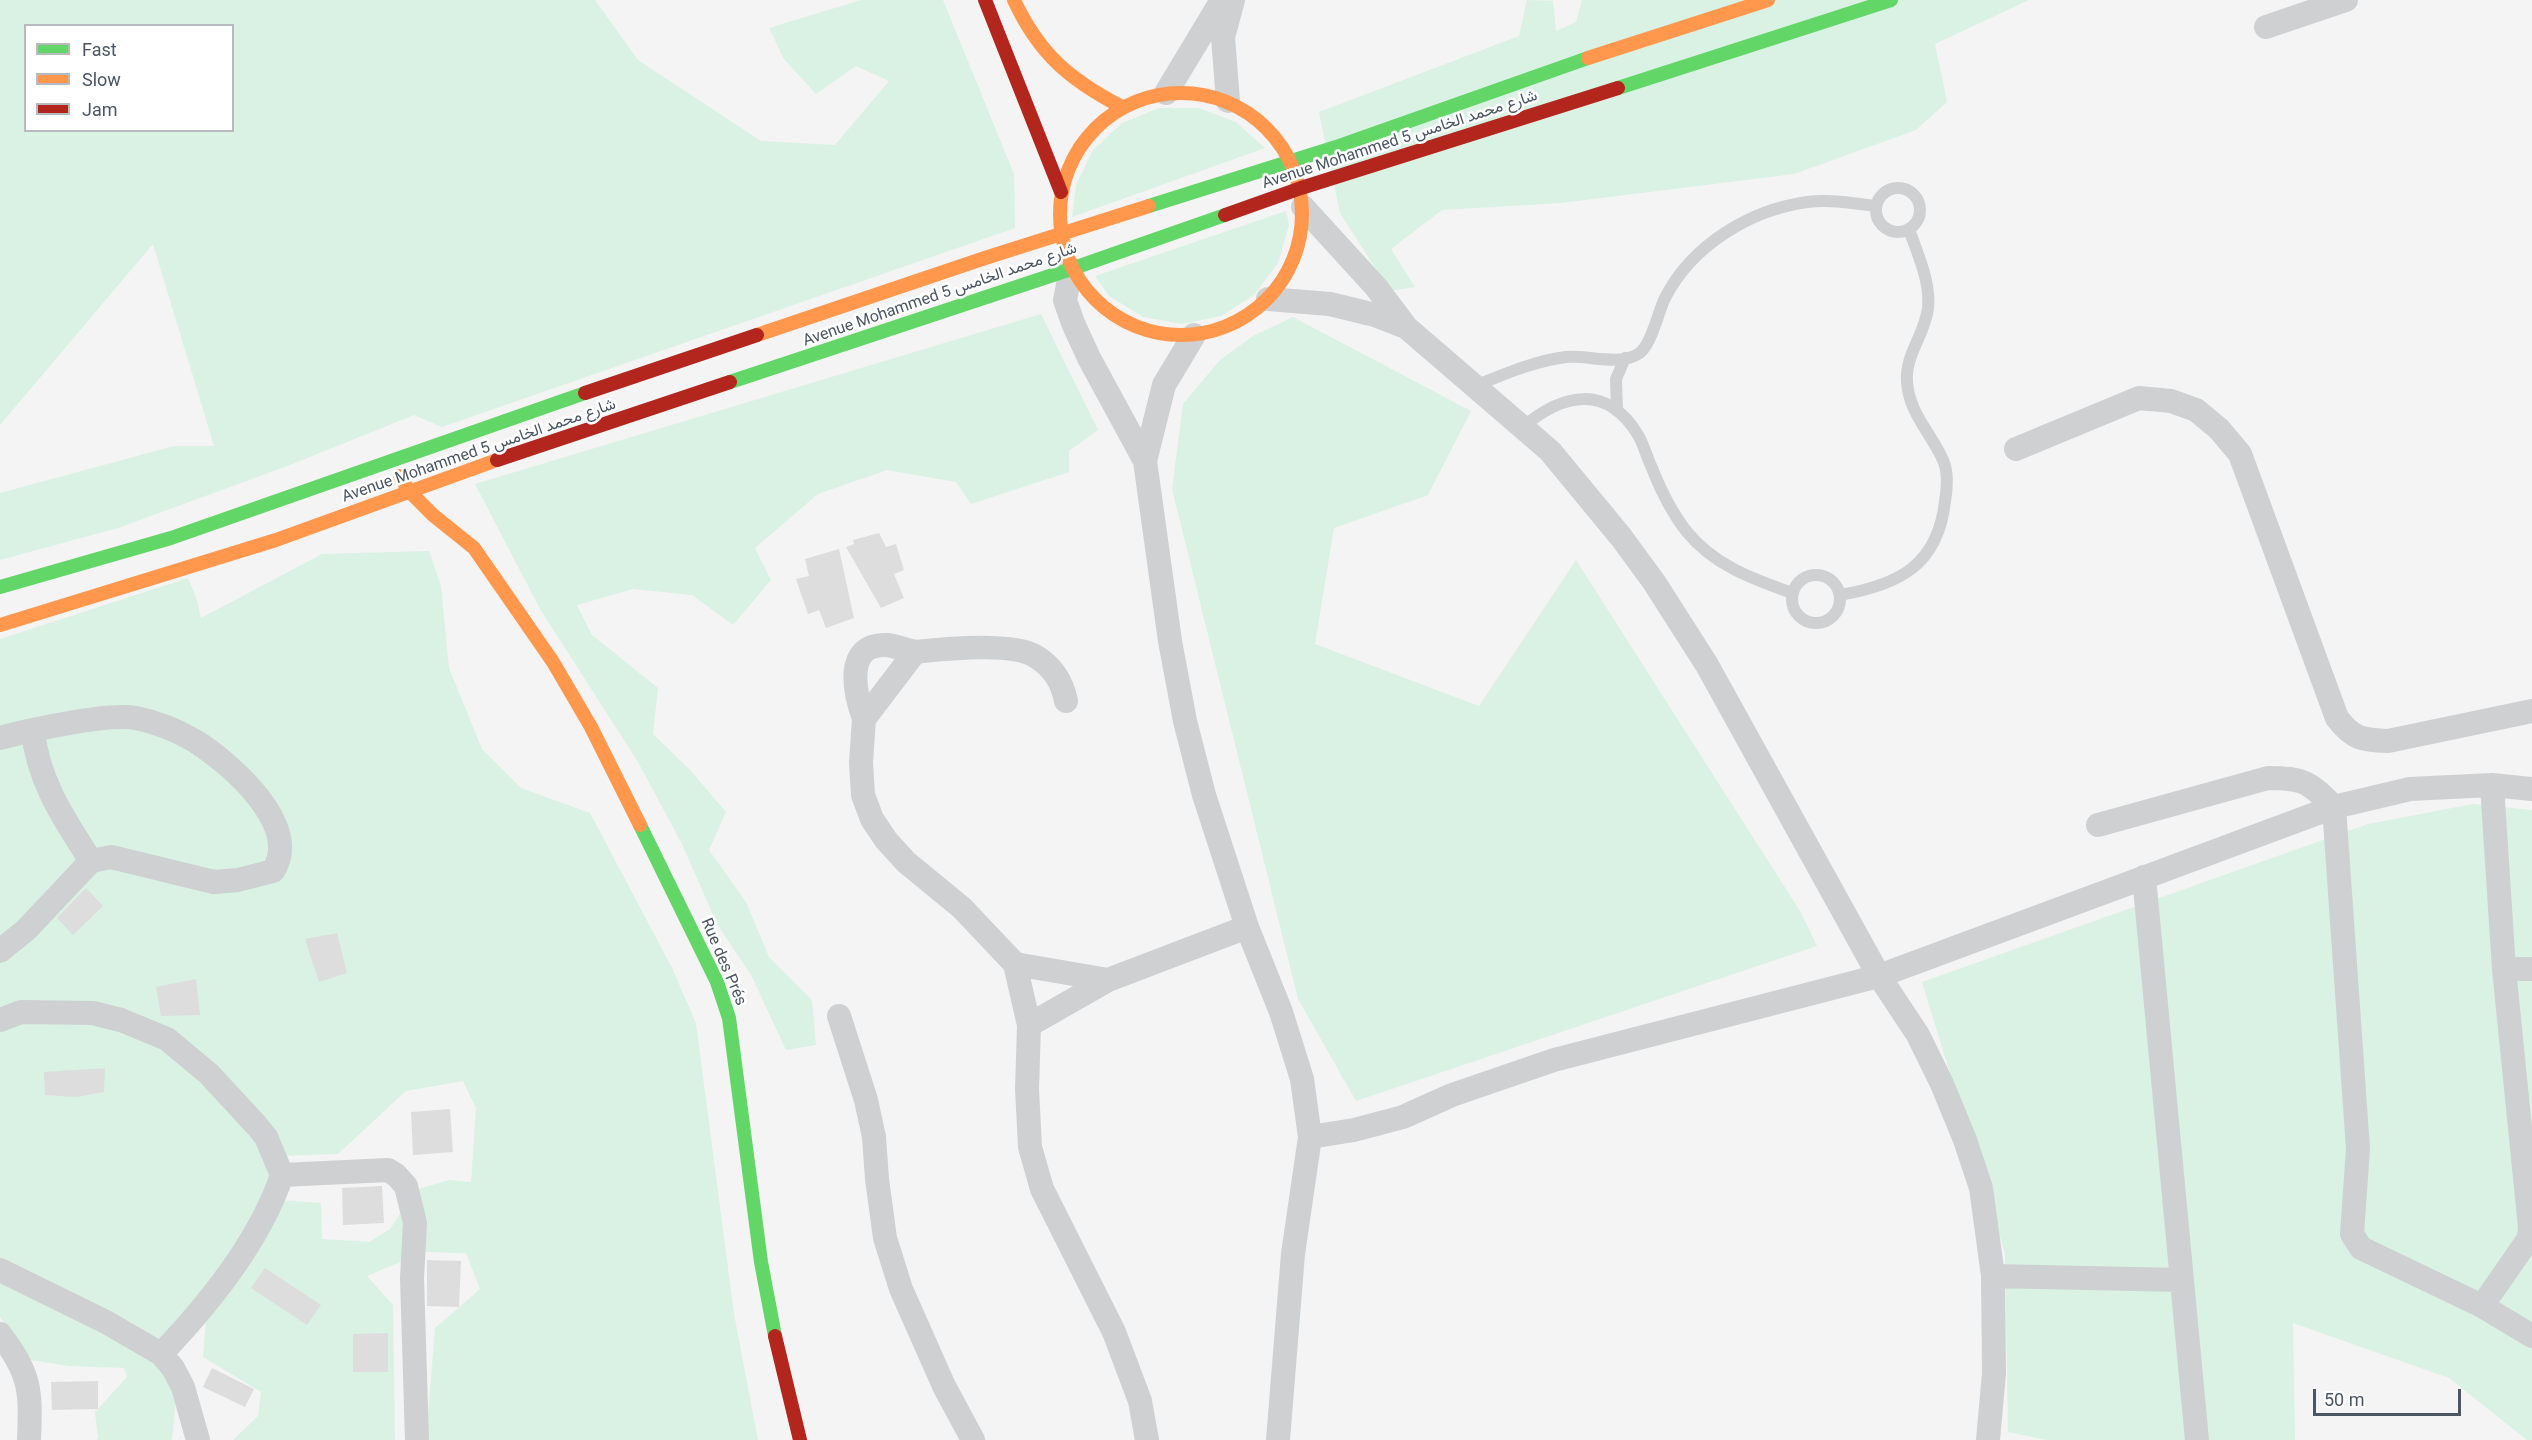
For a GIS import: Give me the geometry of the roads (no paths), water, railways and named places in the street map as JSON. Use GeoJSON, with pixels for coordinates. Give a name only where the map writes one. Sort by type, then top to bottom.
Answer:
{"type":"FeatureCollection","features":[{"type":"Feature","properties":{"kind":"main road"},"geometry":{"type":"LineString","coordinates":[[985,0],[1060,192]]}},
{"type":"Feature","properties":{"kind":"main road"},"geometry":{"type":"LineString","coordinates":[[1014,0],[1029,31],[1043,52],[1064,73],[1092,92],[1122,107]]}},
{"type":"Feature","properties":{"kind":"main road","name":"Avenue Mohammed 5 شارع محمد الخامس"},"geometry":{"type":"LineString","coordinates":[[0,625],[276,540],[409,491],[442,467],[962,266],[1336,147],[1543,73],[1768,0]]}},
{"type":"Feature","properties":{"kind":"main road","name":"Avenue Mohammed 5 شارع محمد الخامس"},"geometry":{"type":"LineString","coordinates":[[0,587],[171,538],[391,460],[442,467],[1302,197],[1891,0]]}},
{"type":"Feature","properties":{"kind":"main road"},"geometry":{"type":"LineString","coordinates":[[1166,93],[1197,93],[1228,101],[1254,116],[1275,135],[1291,160],[1302,197],[1300,240],[1288,272],[1268,299],[1246,317],[1221,329],[1194,335],[1149,332],[1108,312],[1071,269],[1060,236],[1060,192],[1072,158],[1093,129],[1122,107],[1166,93]]}},
{"type":"Feature","properties":{"kind":"main road","name":"Rue des Prés"},"geometry":{"type":"LineString","coordinates":[[391,460],[409,491],[433,515],[474,548]]}},
{"type":"Feature","properties":{"kind":"main road","name":"Rue des Prés"},"geometry":{"type":"LineString","coordinates":[[462,518],[474,548],[553,662],[591,727],[717,982],[729,1018],[761,1262],[777,1345],[800,1440]]}},
{"type":"Feature","properties":{"kind":"street"},"geometry":{"type":"LineString","coordinates":[[1166,93],[1222,0]]}},
{"type":"Feature","properties":{"kind":"street"},"geometry":{"type":"LineString","coordinates":[[1228,101],[1223,38],[1233,0]]}},
{"type":"Feature","properties":{"kind":"street"},"geometry":{"type":"LineString","coordinates":[[2266,27],[2346,0]]}},
{"type":"Feature","properties":{"kind":"street"},"geometry":{"type":"LineString","coordinates":[[1302,197],[1406,327],[1550,451],[1654,582],[1707,665],[1878,976],[1918,1035],[1942,1084],[1965,1140],[1981,1188],[1993,1276],[1994,1372],[1989,1440]]}},
{"type":"Feature","properties":{"kind":"street"},"geometry":{"type":"LineString","coordinates":[[1071,269],[1065,300],[1070,315],[1089,358],[1145,461],[1170,641],[1185,721],[1204,795],[1247,927],[1281,1012],[1302,1079],[1310,1137],[1293,1254],[1278,1440]]}},
{"type":"Feature","properties":{"kind":"street"},"geometry":{"type":"LineString","coordinates":[[1268,299],[1330,304],[1374,315],[1406,327]]}},
{"type":"Feature","properties":{"kind":"street"},"geometry":{"type":"LineString","coordinates":[[1145,461],[1164,385],[1194,335]]}},
{"type":"Feature","properties":{"kind":"street"},"geometry":{"type":"LineString","coordinates":[[2016,449],[2139,398],[2171,400],[2196,410],[2219,429],[2240,454],[2337,718],[2348,732],[2364,741],[2388,741],[2532,711]]}},
{"type":"Feature","properties":{"kind":"street"},"geometry":{"type":"LineString","coordinates":[[1066,701],[1062,684],[1053,670],[1034,655],[1008,650],[947,648],[915,652],[888,645],[874,647],[861,658],[855,667],[856,695],[864,718],[861,762],[863,795],[872,819],[886,840],[906,862],[962,908],[1015,964],[1029,1025],[1027,1089],[1030,1147],[1042,1189],[1113,1332],[1140,1401],[1147,1440]]}},
{"type":"Feature","properties":{"kind":"street"},"geometry":{"type":"LineString","coordinates":[[864,718],[915,652]]}},
{"type":"Feature","properties":{"kind":"street"},"geometry":{"type":"LineString","coordinates":[[0,738],[102,719],[134,718],[162,725],[194,741],[220,758],[271,816],[281,846],[280,857],[273,871],[238,880],[214,882],[111,857],[90,861],[26,930],[0,951]]}},
{"type":"Feature","properties":{"kind":"street"},"geometry":{"type":"LineString","coordinates":[[33,731],[35,752],[46,785],[90,861]]}},
{"type":"Feature","properties":{"kind":"street"},"geometry":{"type":"LineString","coordinates":[[2098,825],[2268,777],[2292,778],[2312,785],[2334,807],[2358,1149],[2352,1234],[2361,1248],[2482,1306],[2532,1336]]}},
{"type":"Feature","properties":{"kind":"street"},"geometry":{"type":"LineString","coordinates":[[1310,1137],[1354,1130],[1403,1117],[1452,1095],[1554,1060],[1878,976],[2334,807],[2410,789],[2492,785],[2532,789]]}},
{"type":"Feature","properties":{"kind":"street"},"geometry":{"type":"LineString","coordinates":[[2482,1306],[2525,1244],[2530,1233],[2504,969],[2492,785]]}},
{"type":"Feature","properties":{"kind":"street"},"geometry":{"type":"LineString","coordinates":[[2144,877],[2197,1440]]}},
{"type":"Feature","properties":{"kind":"street"},"geometry":{"type":"LineString","coordinates":[[1029,1025],[1108,980],[1247,927]]}},
{"type":"Feature","properties":{"kind":"street"},"geometry":{"type":"LineString","coordinates":[[1015,964],[1108,980]]}},
{"type":"Feature","properties":{"kind":"street"},"geometry":{"type":"LineString","coordinates":[[2504,969],[2532,969]]}},
{"type":"Feature","properties":{"kind":"street"},"geometry":{"type":"LineString","coordinates":[[0,1020],[21,1012],[93,1013],[121,1020],[167,1039],[209,1074],[266,1137],[282,1175],[260,1221],[213,1296],[160,1354]]}},
{"type":"Feature","properties":{"kind":"street"},"geometry":{"type":"LineString","coordinates":[[839,1016],[866,1100],[874,1137],[885,1238],[901,1289],[944,1386],[973,1440]]}},
{"type":"Feature","properties":{"kind":"street"},"geometry":{"type":"LineString","coordinates":[[282,1175],[388,1170],[406,1186],[416,1223],[412,1278],[417,1440]]}},
{"type":"Feature","properties":{"kind":"street"},"geometry":{"type":"LineString","coordinates":[[0,1270],[106,1322],[160,1354],[173,1368],[183,1387],[198,1440]]}},
{"type":"Feature","properties":{"kind":"street"},"geometry":{"type":"LineString","coordinates":[[1993,1276],[2181,1280]]}},
{"type":"Feature","properties":{"kind":"street"},"geometry":{"type":"LineString","coordinates":[[0,1334],[14,1354],[29,1386],[29,1440]]}},
{"type":"Feature","properties":{"kind":"lane"},"geometry":{"type":"LineString","coordinates":[[1890,189],[1905,189],[1917,198],[1920,214],[1909,229],[1900,232],[1886,229],[1877,219],[1875,206],[1878,198],[1890,189]]}},
{"type":"Feature","properties":{"kind":"lane"},"geometry":{"type":"LineString","coordinates":[[1475,386],[1536,363],[1565,357],[1590,356],[1611,360],[1638,354],[1646,347],[1666,296],[1684,268],[1702,250],[1740,223],[1781,208],[1807,202],[1827,201],[1875,206]]}},
{"type":"Feature","properties":{"kind":"lane"},"geometry":{"type":"LineString","coordinates":[[1840,594],[1884,585],[1908,573],[1926,555],[1944,515],[1947,489],[1944,463],[1910,403],[1907,382],[1908,361],[1928,309],[1928,293],[1923,269],[1909,229]]}},
{"type":"Feature","properties":{"kind":"lane"},"geometry":{"type":"LineString","coordinates":[[1617,411],[1616,380],[1625,358]]}},
{"type":"Feature","properties":{"kind":"lane"},"geometry":{"type":"LineString","coordinates":[[1522,427],[1540,412],[1560,402],[1571,400],[1598,401],[1617,411],[1628,420],[1640,437],[1669,505],[1688,533],[1724,565],[1749,578],[1792,593]]}},
{"type":"Feature","properties":{"kind":"lane"},"geometry":{"type":"LineString","coordinates":[[1817,575],[1832,580],[1840,594],[1840,603],[1826,621],[1811,623],[1804,620],[1793,608],[1792,593],[1801,580],[1817,575]]}}]}
